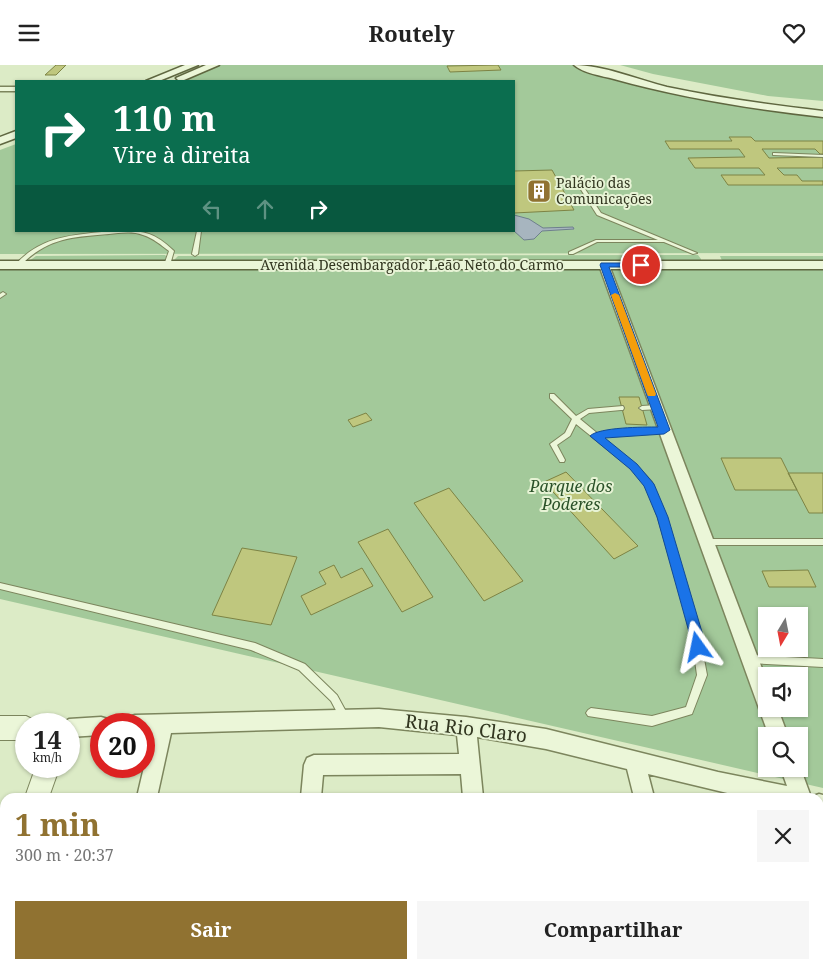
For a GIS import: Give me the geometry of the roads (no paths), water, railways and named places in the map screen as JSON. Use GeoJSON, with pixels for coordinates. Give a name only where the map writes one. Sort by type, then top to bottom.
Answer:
{"type":"FeatureCollection","features":[{"type":"Feature","properties":{"kind":"main road"},"geometry":{"type":"LineString","coordinates":[[154,80],[193,65]]}},
{"type":"Feature","properties":{"kind":"main road"},"geometry":{"type":"LineString","coordinates":[[176,80],[214,65]]}},
{"type":"Feature","properties":{"kind":"main road"},"geometry":{"type":"LineString","coordinates":[[579,65],[654,88],[712,99],[810,109],[823,106]]}},
{"type":"Feature","properties":{"kind":"main road"},"geometry":{"type":"LineString","coordinates":[[604,65],[679,86],[810,109],[823,114]]}},
{"type":"Feature","properties":{"kind":"main road"},"geometry":{"type":"LineString","coordinates":[[0,141],[15,135]]}},
{"type":"Feature","properties":{"kind":"main road"},"geometry":{"type":"LineString","coordinates":[[0,151],[15,144]]}},
{"type":"Feature","properties":{"kind":"main road","name":"Avenida Desembargador Leão Neto do Carmo"},"geometry":{"type":"LineString","coordinates":[[169,260],[195,254],[571,253],[706,257],[823,265]]}},
{"type":"Feature","properties":{"kind":"main road","name":"Avenida Desembargador Leão Neto do Carmo"},"geometry":{"type":"LineString","coordinates":[[0,265],[22,260],[169,260],[604,265],[706,257],[823,253]]}},
{"type":"Feature","properties":{"kind":"main road","name":"Avenida Desembargador Leão Neto do Carmo"},"geometry":{"type":"LineString","coordinates":[[0,254],[22,260]]}},
{"type":"Feature","properties":{"kind":"street"},"geometry":{"type":"LineString","coordinates":[[0,89],[15,89]]}},
{"type":"Feature","properties":{"kind":"street"},"geometry":{"type":"LineString","coordinates":[[604,265],[649,407],[664,430],[758,681]]}},
{"type":"Feature","properties":{"kind":"street","name":"Rua Rio Claro"},"geometry":{"type":"LineString","coordinates":[[155,723],[379,718],[466,726],[546,739],[718,782],[772,793]]}},
{"type":"Feature","properties":{"kind":"street"},"geometry":{"type":"LineString","coordinates":[[148,793],[164,722]]}},
{"type":"Feature","properties":{"kind":"street"},"geometry":{"type":"LineString","coordinates":[[466,726],[473,793]]}},
{"type":"Feature","properties":{"kind":"street"},"geometry":{"type":"LineString","coordinates":[[0,727],[15,728]]}},
{"type":"Feature","properties":{"kind":"street"},"geometry":{"type":"LineString","coordinates":[[635,760],[643,793]]}},
{"type":"Feature","properties":{"kind":"street"},"geometry":{"type":"LineString","coordinates":[[311,793],[314,765],[471,764]]}},
{"type":"Feature","properties":{"kind":"street"},"geometry":{"type":"LineString","coordinates":[[794,777],[800,793]]}},
{"type":"Feature","properties":{"kind":"street"},"geometry":{"type":"LineString","coordinates":[[38,793],[44,778]]}},
{"type":"Feature","properties":{"kind":"lane"},"geometry":{"type":"LineString","coordinates":[[774,154],[823,155]]}},
{"type":"Feature","properties":{"kind":"lane"},"geometry":{"type":"LineString","coordinates":[[575,177],[599,214],[706,257]]}},
{"type":"Feature","properties":{"kind":"lane"},"geometry":{"type":"LineString","coordinates":[[22,260],[66,237],[80,234],[124,232],[143,233],[172,251],[169,260]]}},
{"type":"Feature","properties":{"kind":"lane"},"geometry":{"type":"LineString","coordinates":[[195,254],[200,232]]}},
{"type":"Feature","properties":{"kind":"lane"},"geometry":{"type":"LineString","coordinates":[[571,253],[596,241],[666,241]]}},
{"type":"Feature","properties":{"kind":"lane"},"geometry":{"type":"LineString","coordinates":[[552,396],[575,419],[634,467],[649,484],[662,517],[695,632],[702,675],[688,711],[652,721],[591,713]]}},
{"type":"Feature","properties":{"kind":"lane"},"geometry":{"type":"LineString","coordinates":[[562,461],[553,444],[568,435],[575,419],[588,411],[622,408]]}},
{"type":"Feature","properties":{"kind":"lane"},"geometry":{"type":"LineString","coordinates":[[595,436],[664,430]]}},
{"type":"Feature","properties":{"kind":"lane"},"geometry":{"type":"LineString","coordinates":[[707,542],[823,542]]}},
{"type":"Feature","properties":{"kind":"lane"},"geometry":{"type":"LineString","coordinates":[[0,586],[252,646],[302,667],[334,698],[345,719]]}},
{"type":"Feature","properties":{"kind":"lane"},"geometry":{"type":"LineString","coordinates":[[750,659],[823,663]]}},
{"type":"Feature","properties":{"kind":"place","name":"Palácio das Comunicações"},"geometry":{"type":"Point","coordinates":[539,191]}},
{"type":"Feature","properties":{"kind":"park label","name":"Parque dos Poderes"},"geometry":{"type":"Point","coordinates":[571,495]}}]}
